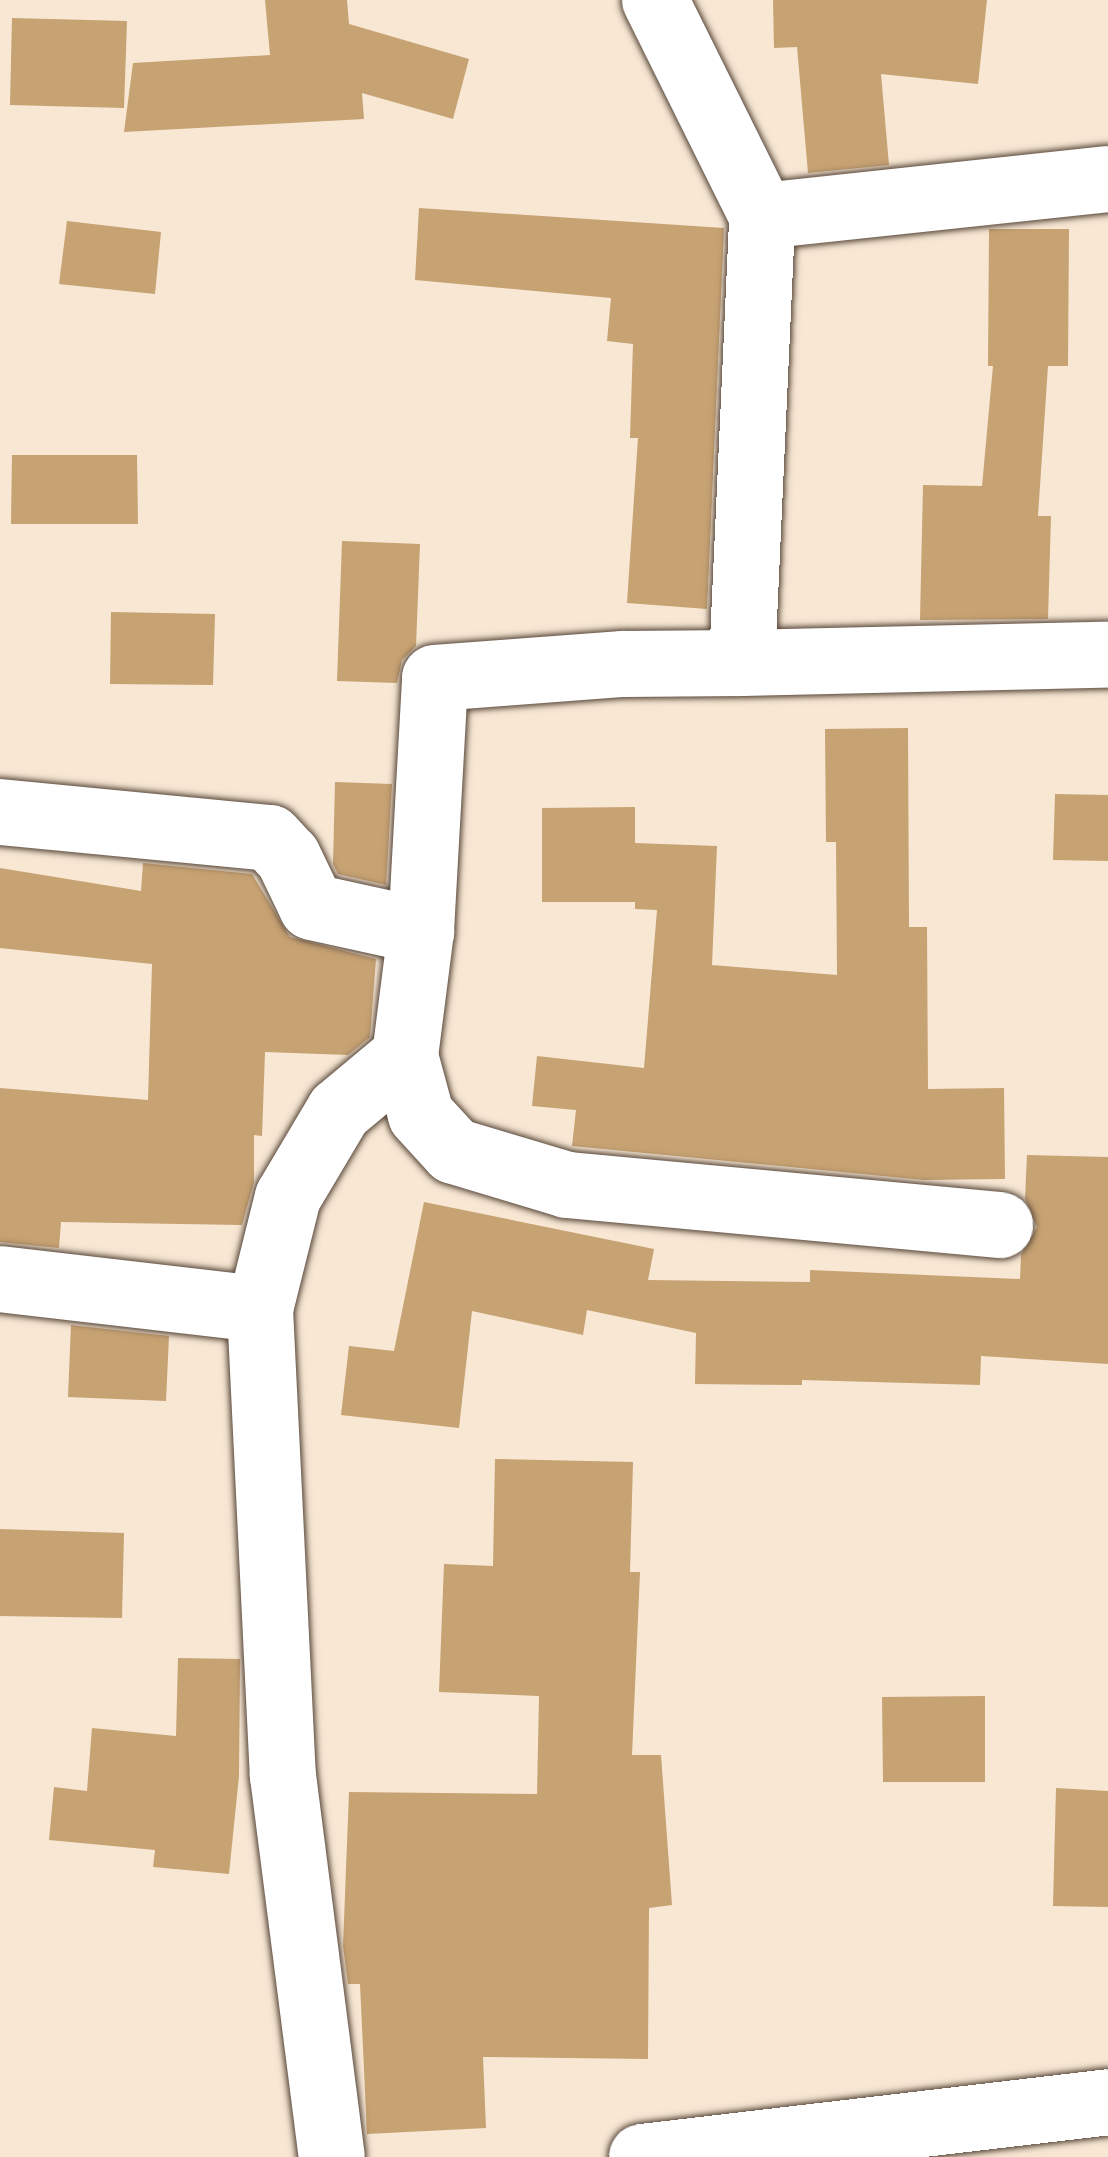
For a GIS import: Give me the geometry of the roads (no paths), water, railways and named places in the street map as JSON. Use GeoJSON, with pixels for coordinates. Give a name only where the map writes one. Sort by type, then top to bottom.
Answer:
{"type":"FeatureCollection","features":[{"type":"Feature","properties":{"kind":"street"},"geometry":{"type":"LineString","coordinates":[[655,0],[762,216],[742,663]]}},
{"type":"Feature","properties":{"kind":"street"},"geometry":{"type":"LineString","coordinates":[[762,216],[1108,179]]}},
{"type":"Feature","properties":{"kind":"street"},"geometry":{"type":"LineString","coordinates":[[1000,1225],[567,1184],[454,1151],[421,1115],[405,1056],[421,931],[435,677],[623,664],[1108,655]]}},
{"type":"Feature","properties":{"kind":"street"},"geometry":{"type":"LineString","coordinates":[[0,812],[270,838],[288,857],[312,907],[421,931]]}},
{"type":"Feature","properties":{"kind":"street"},"geometry":{"type":"LineString","coordinates":[[332,2157],[283,1776],[260,1310],[288,1197],[339,1111],[405,1056]]}},
{"type":"Feature","properties":{"kind":"street"},"geometry":{"type":"LineString","coordinates":[[0,1279],[260,1310]]}},
{"type":"Feature","properties":{"kind":"street"},"geometry":{"type":"LineString","coordinates":[[642,2157],[1108,2102]]}}]}
